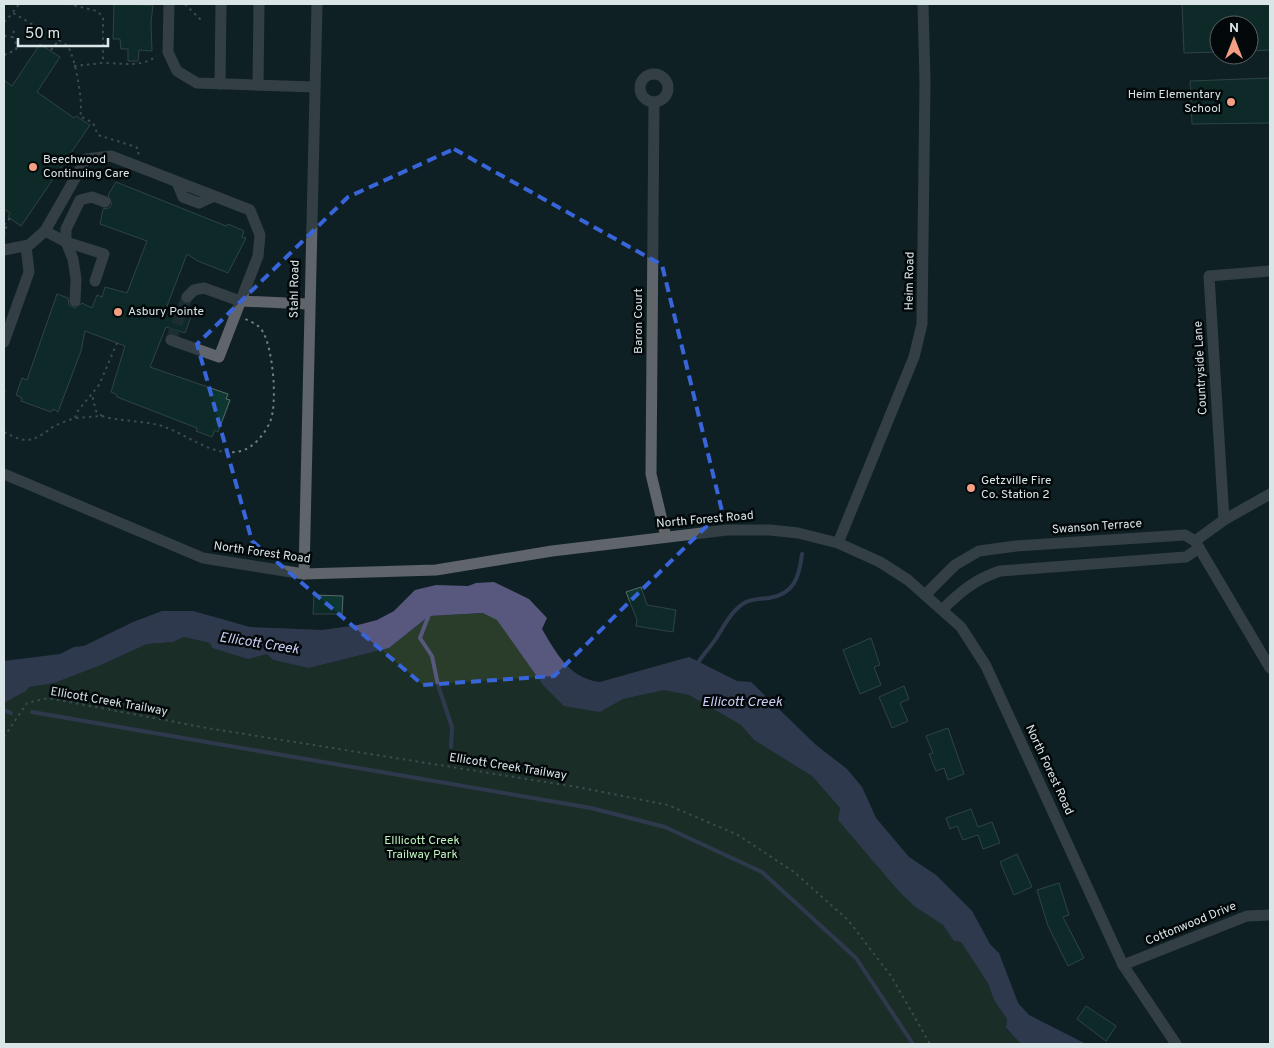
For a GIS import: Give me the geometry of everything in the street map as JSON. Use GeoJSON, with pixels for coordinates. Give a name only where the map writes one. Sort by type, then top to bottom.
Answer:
{"type":"FeatureCollection","features":[{"type":"Feature","properties":{"kind":"street"},"geometry":{"type":"LineString","coordinates":[[169,4],[168,52],[177,71],[197,83],[315,87]]}},
{"type":"Feature","properties":{"kind":"street"},"geometry":{"type":"LineString","coordinates":[[220,84],[221,4]]}},
{"type":"Feature","properties":{"kind":"street"},"geometry":{"type":"LineString","coordinates":[[258,85],[259,4]]}},
{"type":"Feature","properties":{"kind":"street","name":"Stahl Road"},"geometry":{"type":"LineString","coordinates":[[304,574],[308,304],[317,4]]}},
{"type":"Feature","properties":{"kind":"street","name":"Heim Road"},"geometry":{"type":"LineString","coordinates":[[838,543],[914,358],[922,324],[925,82],[923,4]]}},
{"type":"Feature","properties":{"kind":"street","name":"Baron Court"},"geometry":{"type":"LineString","coordinates":[[654,102],[652,474],[666,537]]}},
{"type":"Feature","properties":{"kind":"street"},"geometry":{"type":"LineString","coordinates":[[4,250],[26,246],[45,231],[86,159],[111,156],[250,210],[260,234],[258,256],[219,358],[171,340]]}},
{"type":"Feature","properties":{"kind":"street"},"geometry":{"type":"LineString","coordinates":[[75,301],[77,290],[73,259],[66,242],[66,229],[80,200],[92,197],[105,202]]}},
{"type":"Feature","properties":{"kind":"street"},"geometry":{"type":"LineString","coordinates":[[45,231],[66,242],[104,254],[95,281]]}},
{"type":"Feature","properties":{"kind":"street"},"geometry":{"type":"LineString","coordinates":[[4,342],[30,272],[26,246]]}},
{"type":"Feature","properties":{"kind":"street","name":"Countryside Lane"},"geometry":{"type":"LineString","coordinates":[[1224,520],[1210,276],[1270,271]]}},
{"type":"Feature","properties":{"kind":"street"},"geometry":{"type":"LineString","coordinates":[[186,297],[194,290],[204,288],[240,301],[308,304]]}},
{"type":"Feature","properties":{"kind":"street","name":"North Forest Road"},"geometry":{"type":"LineString","coordinates":[[4,474],[203,558],[304,574],[436,570],[666,537],[750,529],[798,533],[838,543],[880,562],[926,594],[943,609],[961,627],[986,666],[1123,966],[1176,1044]]}},
{"type":"Feature","properties":{"kind":"street"},"geometry":{"type":"LineString","coordinates":[[943,609],[964,588],[982,577],[1000,571],[1186,557],[1197,544],[1224,520],[1270,494]]}},
{"type":"Feature","properties":{"kind":"street","name":"Swanson Terrace"},"geometry":{"type":"LineString","coordinates":[[926,594],[956,565],[979,551],[1016,546],[1185,535],[1197,544]]}},
{"type":"Feature","properties":{"kind":"street"},"geometry":{"type":"LineString","coordinates":[[1197,544],[1270,668]]}},
{"type":"Feature","properties":{"kind":"street","name":"Cottonwood Drive"},"geometry":{"type":"LineString","coordinates":[[1123,966],[1248,916],[1270,915]]}},
{"type":"Feature","properties":{"kind":"path"},"geometry":{"type":"LineString","coordinates":[[4,22],[19,4]]}},
{"type":"Feature","properties":{"kind":"path"},"geometry":{"type":"LineString","coordinates":[[68,4],[97,11],[103,16],[104,63]]}},
{"type":"Feature","properties":{"kind":"path"},"geometry":{"type":"LineString","coordinates":[[185,4],[202,21]]}},
{"type":"Feature","properties":{"kind":"path"},"geometry":{"type":"LineString","coordinates":[[12,13],[68,47],[82,101],[80,116],[93,123],[98,135],[136,147],[139,150],[138,155]]}},
{"type":"Feature","properties":{"kind":"path"},"geometry":{"type":"LineString","coordinates":[[13,38],[14,30]]}},
{"type":"Feature","properties":{"kind":"path"},"geometry":{"type":"LineString","coordinates":[[4,36],[13,38],[18,45],[16,50],[4,54]]}},
{"type":"Feature","properties":{"kind":"path"},"geometry":{"type":"LineString","coordinates":[[51,50],[59,40]]}},
{"type":"Feature","properties":{"kind":"path"},"geometry":{"type":"LineString","coordinates":[[74,66],[104,63],[136,65],[148,62],[157,56],[157,49]]}},
{"type":"Feature","properties":{"kind":"path"},"geometry":{"type":"LineString","coordinates":[[4,235],[5,224],[10,218]]}},
{"type":"Feature","properties":{"kind":"path"},"geometry":{"type":"LineString","coordinates":[[4,432],[25,440],[36,440],[51,428],[75,418],[102,416],[158,425],[222,451],[243,450],[253,445],[270,422],[273,413],[271,356],[262,330],[257,325],[235,315]]}},
{"type":"Feature","properties":{"kind":"path"},"geometry":{"type":"LineString","coordinates":[[75,418],[77,412],[92,395],[107,369],[117,343]]}},
{"type":"Feature","properties":{"kind":"path"},"geometry":{"type":"LineString","coordinates":[[92,395],[96,411],[102,416]]}},
{"type":"Feature","properties":{"kind":"path","name":"Ellicott Creek Trailway"},"geometry":{"type":"LineString","coordinates":[[4,736],[26,702],[48,698],[207,728],[577,787],[668,805],[738,835],[794,872],[848,920],[891,976],[930,1044]]}},
{"type":"Feature","properties":{"kind":"highlighted area"},"geometry":{"type":"Polygon","coordinates":[[[454,149],[662,265],[722,511],[554,676],[423,685],[252,541],[197,344],[348,197],[454,149]]]}},
{"type":"Feature","properties":{"kind":"green space","name":"Elllicott Creek Trailway Park"},"geometry":{"type":"Polygon","coordinates":[[[486,613],[500,621],[543,685],[600,712],[623,699],[664,690],[689,695],[741,725],[754,740],[812,776],[840,808],[838,820],[914,906],[943,925],[954,941],[961,942],[989,983],[994,1000],[1007,1019],[1006,1029],[1021,1044],[4,1044],[4,703],[26,691],[28,687],[54,683],[101,665],[147,644],[173,642],[184,637],[210,643],[212,648],[248,659],[267,654],[273,660],[309,668],[389,648],[429,616],[486,613]]]}},
{"type":"Feature","properties":{"kind":"water","name":"Ellicott Creek"},"geometry":{"type":"Polygon","coordinates":[[[494,582],[529,599],[547,618],[542,629],[559,656],[572,670],[589,680],[600,682],[689,657],[737,681],[751,682],[816,745],[847,769],[862,787],[876,818],[909,857],[936,875],[972,911],[990,944],[999,953],[1018,1003],[1029,1015],[1086,1044],[1021,1044],[1006,1028],[1007,1019],[994,1000],[988,983],[961,942],[954,941],[943,925],[914,906],[897,889],[838,820],[840,808],[812,776],[754,740],[741,725],[689,695],[664,690],[623,699],[600,712],[564,706],[543,685],[497,620],[483,613],[429,616],[389,648],[309,668],[273,660],[267,654],[248,659],[212,648],[210,643],[184,637],[173,642],[147,644],[101,665],[54,683],[29,687],[26,691],[4,703],[4,661],[60,654],[74,647],[84,646],[133,622],[162,611],[193,611],[250,627],[322,630],[358,625],[377,620],[394,611],[415,590],[436,585],[468,586],[476,583],[494,582]]]}},
{"type":"Feature","properties":{"kind":"building"},"geometry":{"type":"Polygon","coordinates":[[[114,4],[153,5],[151,23],[152,51],[139,50],[138,61],[128,61],[128,49],[121,49],[120,39],[113,39],[114,4]]]}},
{"type":"Feature","properties":{"kind":"building","name":"Heim Elementary School"},"geometry":{"type":"Polygon","coordinates":[[[1182,4],[1270,4],[1270,50],[1259,51],[1259,15],[1209,15],[1209,52],[1184,53],[1182,4]]]}},
{"type":"Feature","properties":{"kind":"building","name":"Beechwood Continuing Care"},"geometry":{"type":"Polygon","coordinates":[[[40,44],[60,57],[37,92],[74,118],[76,116],[90,125],[21,226],[8,217],[10,213],[4,209],[4,80],[12,86],[40,44]]]}},
{"type":"Feature","properties":{"kind":"building","name":"Heim Elementary School"},"geometry":{"type":"Polygon","coordinates":[[[1270,78],[1270,123],[1192,124],[1190,81],[1270,78]]]}},
{"type":"Feature","properties":{"kind":"building","name":"Asbury Pointe"},"geometry":{"type":"Polygon","coordinates":[[[116,182],[226,226],[228,224],[244,231],[242,237],[246,238],[228,273],[198,261],[187,254],[167,306],[192,314],[185,333],[166,327],[150,367],[228,394],[226,399],[230,400],[218,432],[215,430],[212,437],[196,431],[197,428],[117,397],[116,394],[111,392],[125,346],[85,331],[81,351],[58,412],[53,409],[51,412],[21,401],[22,398],[16,395],[22,378],[27,380],[57,294],[68,298],[69,305],[75,308],[82,303],[92,308],[97,295],[102,297],[105,287],[127,293],[147,241],[100,224],[103,209],[109,208],[112,204],[108,195],[116,182]]]}},
{"type":"Feature","properties":{"kind":"building"},"geometry":{"type":"Polygon","coordinates":[[[641,587],[647,605],[676,610],[673,632],[636,626],[637,620],[626,592],[641,587]]]}},
{"type":"Feature","properties":{"kind":"building"},"geometry":{"type":"Polygon","coordinates":[[[314,595],[343,596],[342,614],[313,614],[314,595]]]}},
{"type":"Feature","properties":{"kind":"building"},"geometry":{"type":"Polygon","coordinates":[[[871,638],[880,665],[874,667],[881,685],[860,694],[843,650],[871,638]]]}},
{"type":"Feature","properties":{"kind":"building"},"geometry":{"type":"Polygon","coordinates":[[[904,686],[909,699],[900,703],[908,721],[892,728],[879,697],[904,686]]]}},
{"type":"Feature","properties":{"kind":"building"},"geometry":{"type":"Polygon","coordinates":[[[948,728],[964,774],[948,780],[944,768],[936,771],[929,754],[933,753],[926,736],[948,728]]]}},
{"type":"Feature","properties":{"kind":"building"},"geometry":{"type":"Polygon","coordinates":[[[971,809],[978,827],[992,822],[1000,843],[983,849],[978,835],[963,840],[957,826],[950,829],[946,818],[971,809]]]}},
{"type":"Feature","properties":{"kind":"building"},"geometry":{"type":"Polygon","coordinates":[[[1017,854],[1032,887],[1014,895],[1000,862],[1017,854]]]}},
{"type":"Feature","properties":{"kind":"building"},"geometry":{"type":"Polygon","coordinates":[[[1059,883],[1069,915],[1063,917],[1084,958],[1068,966],[1048,926],[1037,890],[1059,883]]]}},
{"type":"Feature","properties":{"kind":"building"},"geometry":{"type":"Polygon","coordinates":[[[1086,1006],[1116,1026],[1106,1041],[1077,1019],[1086,1006]]]}},
{"type":"Feature","properties":{"kind":"waterway"},"geometry":{"type":"LineString","coordinates":[[697,665],[740,606],[751,600],[777,596],[790,589],[797,577],[802,554]]}},
{"type":"Feature","properties":{"kind":"waterway"},"geometry":{"type":"LineString","coordinates":[[430,612],[420,638],[432,656],[438,685],[452,727],[451,747]]}},
{"type":"Feature","properties":{"kind":"waterway"},"geometry":{"type":"LineString","coordinates":[[4,710],[11,713]]}},
{"type":"Feature","properties":{"kind":"waterway"},"geometry":{"type":"LineString","coordinates":[[32,712],[591,808],[665,827],[762,872],[856,958],[913,1044]]}},
{"type":"Feature","properties":{"kind":"tunnel"},"geometry":{"type":"LineString","coordinates":[[171,340],[187,297]]}},
{"type":"Feature","properties":{"kind":"place","name":"Heim Elementary School"},"geometry":{"type":"Point","coordinates":[1231,102]}},
{"type":"Feature","properties":{"kind":"place","name":"Beechwood Continuing Care"},"geometry":{"type":"Point","coordinates":[33,167]}},
{"type":"Feature","properties":{"kind":"place","name":"Asbury Pointe"},"geometry":{"type":"Point","coordinates":[118,312]}},
{"type":"Feature","properties":{"kind":"place","name":"Getzville Fire Co. Station 2"},"geometry":{"type":"Point","coordinates":[971,488]}}]}
